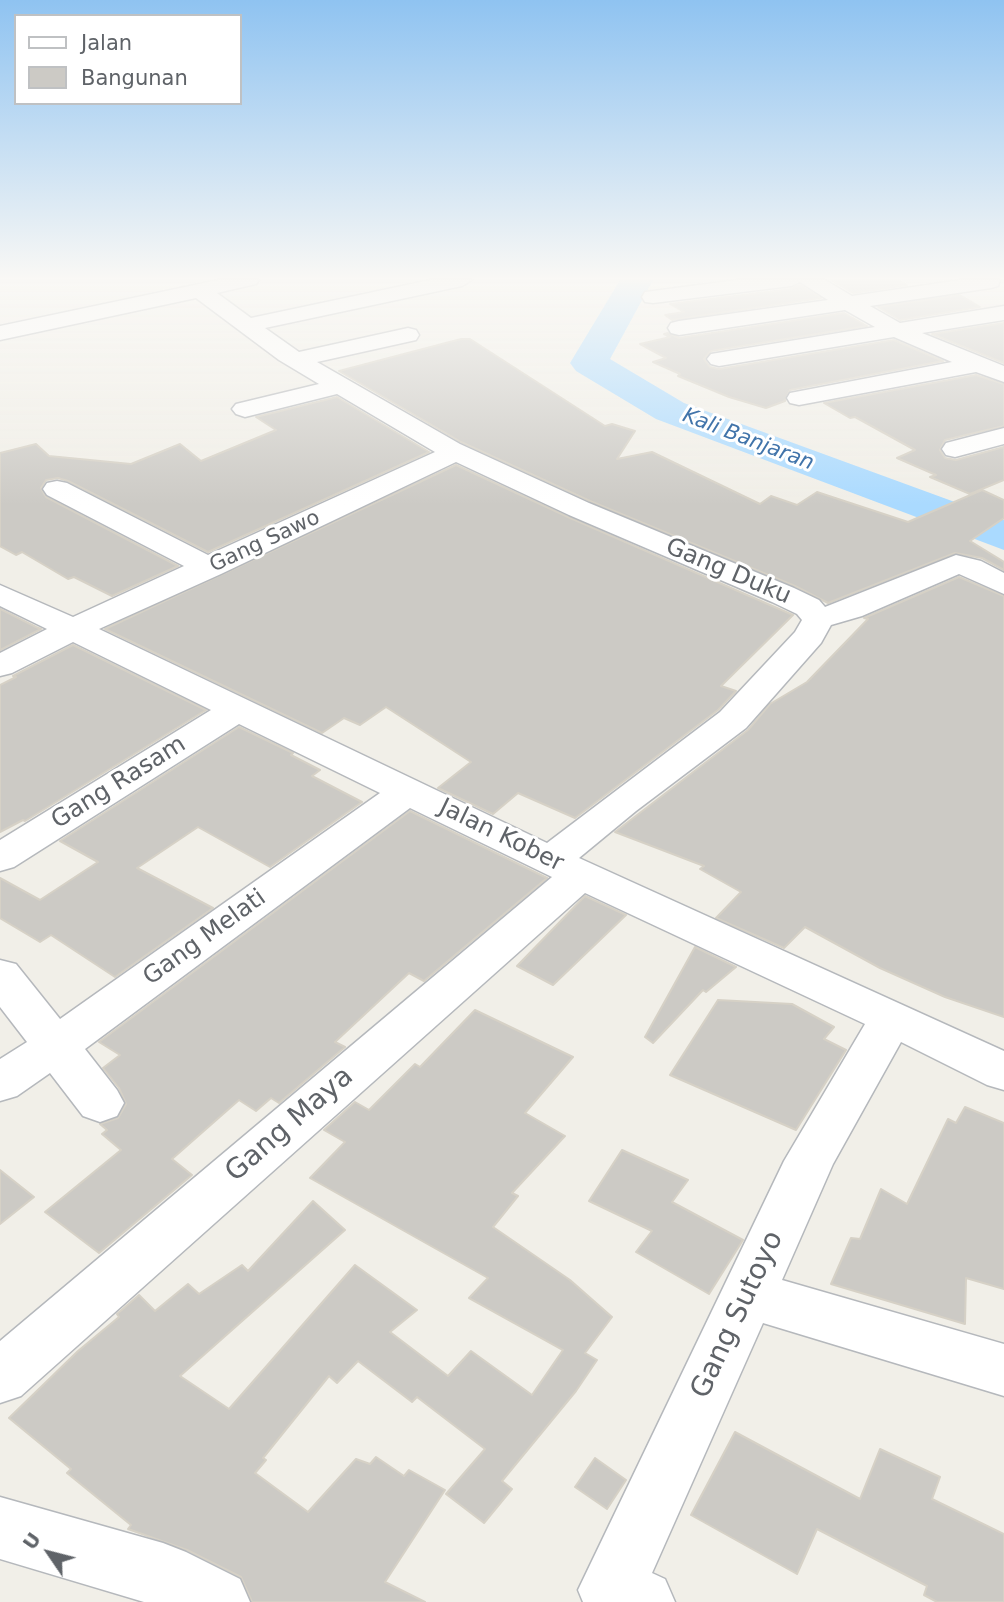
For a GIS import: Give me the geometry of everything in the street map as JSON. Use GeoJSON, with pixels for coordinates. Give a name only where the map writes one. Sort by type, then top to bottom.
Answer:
{"type":"FeatureCollection","features":[{"type":"Feature","properties":{"kind":"street","name":"Gang Duku"},"geometry":{"type":"LineString","coordinates":[[288,355],[456,452],[579,509],[783,595],[808,607],[818,619],[809,636],[733,720],[622,803],[566,867]]}},
{"type":"Feature","properties":{"kind":"street"},"geometry":{"type":"LineString","coordinates":[[295,360],[319,355]]}},
{"type":"Feature","properties":{"kind":"street"},"geometry":{"type":"LineString","coordinates":[[719,359],[745,355]]}},
{"type":"Feature","properties":{"kind":"street"},"geometry":{"type":"LineString","coordinates":[[952,355],[1004,375]]}},
{"type":"Feature","properties":{"kind":"street"},"geometry":{"type":"LineString","coordinates":[[799,398],[1004,359]]}},
{"type":"Feature","properties":{"kind":"street"},"geometry":{"type":"LineString","coordinates":[[245,409],[339,386]]}},
{"type":"Feature","properties":{"kind":"street"},"geometry":{"type":"LineString","coordinates":[[955,449],[1004,436]]}},
{"type":"Feature","properties":{"kind":"street","name":"Gang Sawo"},"geometry":{"type":"LineString","coordinates":[[0,666],[456,452]]}},
{"type":"Feature","properties":{"kind":"street"},"geometry":{"type":"LineString","coordinates":[[57,489],[210,568]]}},
{"type":"Feature","properties":{"kind":"street"},"geometry":{"type":"LineString","coordinates":[[818,619],[851,609],[956,564],[970,567],[1004,585]]}},
{"type":"Feature","properties":{"kind":"street","name":"Jalan Kober"},"geometry":{"type":"LineString","coordinates":[[0,594],[566,867],[894,1018],[1004,1072]]}},
{"type":"Feature","properties":{"kind":"street","name":"Gang Rasam"},"geometry":{"type":"LineString","coordinates":[[0,858],[238,709]]}},
{"type":"Feature","properties":{"kind":"street","name":"Gang Melati"},"geometry":{"type":"LineString","coordinates":[[0,1083],[56,1046],[408,791]]}},
{"type":"Feature","properties":{"kind":"street","name":"Gang Maya"},"geometry":{"type":"LineString","coordinates":[[0,1377],[566,867]]}},
{"type":"Feature","properties":{"kind":"street"},"geometry":{"type":"LineString","coordinates":[[0,975],[100,1103]]}},
{"type":"Feature","properties":{"kind":"street","name":"Gang Sutoyo"},"geometry":{"type":"LineString","coordinates":[[619,1598],[746,1294],[809,1161],[869,1054],[894,1018]]}},
{"type":"Feature","properties":{"kind":"street"},"geometry":{"type":"LineString","coordinates":[[746,1294],[1004,1370]]}},
{"type":"Feature","properties":{"kind":"street"},"geometry":{"type":"LineString","coordinates":[[0,1528],[163,1576],[217,1602]]}},
{"type":"Feature","properties":{"kind":"building"},"geometry":{"type":"Polygon","coordinates":[[[401,355],[494,355],[605,426],[612,424],[635,431],[617,459],[652,452],[760,504],[771,496],[797,505],[817,492],[908,522],[982,490],[1004,500],[1004,518],[970,541],[1004,562],[1004,570],[982,558],[955,553],[828,603],[795,586],[590,501],[461,442],[339,371],[401,355]]]}},
{"type":"Feature","properties":{"kind":"building"},"geometry":{"type":"Polygon","coordinates":[[[660,355],[708,355],[704,359],[710,367],[719,369],[805,355],[928,355],[943,361],[790,390],[785,401],[766,408],[729,397],[678,376],[680,374],[653,362],[666,358],[660,355]]]}},
{"type":"Feature","properties":{"kind":"building"},"geometry":{"type":"Polygon","coordinates":[[[984,355],[1004,355],[1004,363],[984,355]]]}},
{"type":"Feature","properties":{"kind":"building"},"geometry":{"type":"Polygon","coordinates":[[[976,375],[1004,384],[1004,426],[945,440],[940,450],[945,458],[956,460],[1004,447],[1004,480],[970,494],[930,477],[936,475],[897,458],[915,450],[824,403],[976,375]]]}},
{"type":"Feature","properties":{"kind":"building"},"geometry":{"type":"Polygon","coordinates":[[[337,397],[429,452],[208,552],[68,481],[58,478],[46,480],[41,488],[46,497],[178,566],[112,596],[74,577],[68,579],[22,552],[16,555],[0,546],[0,453],[36,444],[49,456],[131,464],[180,444],[201,461],[276,430],[256,417],[337,397]]]}},
{"type":"Feature","properties":{"kind":"building"},"geometry":{"type":"Polygon","coordinates":[[[456,465],[793,615],[721,686],[736,691],[718,710],[575,818],[518,793],[493,814],[438,788],[471,762],[386,707],[360,725],[344,718],[322,733],[105,629],[456,465]]]}},
{"type":"Feature","properties":{"kind":"building"},"geometry":{"type":"Polygon","coordinates":[[[959,577],[1004,596],[1004,1017],[945,997],[880,968],[805,927],[784,948],[716,918],[741,892],[700,869],[704,866],[615,832],[748,730],[770,704],[807,682],[868,619],[864,618],[959,577]]]}},
{"type":"Feature","properties":{"kind":"building"},"geometry":{"type":"Polygon","coordinates":[[[0,609],[36,627],[41,629],[0,650],[0,609]]]}},
{"type":"Feature","properties":{"kind":"building"},"geometry":{"type":"Polygon","coordinates":[[[73,645],[206,710],[25,821],[0,832],[0,685],[73,645]]]}},
{"type":"Feature","properties":{"kind":"building"},"geometry":{"type":"Polygon","coordinates":[[[239,727],[293,753],[291,755],[320,770],[312,776],[362,802],[270,867],[198,827],[137,868],[213,908],[115,977],[51,935],[40,942],[0,918],[0,878],[40,900],[98,862],[60,841],[239,727]]]}},
{"type":"Feature","properties":{"kind":"building"},"geometry":{"type":"Polygon","coordinates":[[[410,811],[547,878],[424,981],[409,973],[335,1042],[345,1047],[279,1103],[271,1098],[256,1111],[239,1100],[172,1159],[192,1175],[99,1253],[45,1212],[121,1150],[102,1134],[107,1130],[100,1124],[118,1118],[126,1104],[119,1088],[103,1068],[120,1055],[99,1042],[410,811]]]}},
{"type":"Feature","properties":{"kind":"building"},"geometry":{"type":"Polygon","coordinates":[[[585,896],[626,915],[553,985],[517,966],[585,896]]]}},
{"type":"Feature","properties":{"kind":"building"},"geometry":{"type":"Polygon","coordinates":[[[695,947],[736,967],[706,992],[703,990],[653,1043],[645,1037],[695,947]]]}},
{"type":"Feature","properties":{"kind":"building"},"geometry":{"type":"Polygon","coordinates":[[[718,1000],[792,1004],[834,1027],[824,1039],[846,1050],[796,1130],[670,1075],[718,1000]]]}},
{"type":"Feature","properties":{"kind":"building"},"geometry":{"type":"Polygon","coordinates":[[[475,1010],[573,1057],[525,1113],[565,1136],[512,1193],[518,1196],[493,1227],[570,1280],[612,1317],[585,1353],[597,1360],[576,1391],[502,1481],[512,1489],[484,1523],[446,1494],[485,1449],[417,1397],[412,1402],[358,1361],[337,1383],[329,1376],[263,1458],[266,1460],[255,1473],[308,1512],[356,1459],[370,1464],[376,1457],[404,1476],[409,1470],[445,1490],[385,1582],[425,1602],[252,1602],[241,1577],[187,1550],[128,1529],[131,1525],[67,1473],[71,1469],[9,1418],[78,1351],[119,1317],[117,1314],[139,1295],[155,1311],[188,1284],[199,1294],[242,1265],[248,1271],[313,1201],[345,1230],[180,1376],[229,1409],[355,1265],[417,1310],[390,1332],[448,1376],[471,1351],[532,1395],[563,1350],[469,1298],[488,1278],[310,1178],[345,1142],[324,1130],[355,1102],[369,1110],[415,1064],[420,1067],[475,1010]]]}},
{"type":"Feature","properties":{"kind":"building"},"geometry":{"type":"Polygon","coordinates":[[[965,1107],[1004,1123],[1004,1289],[966,1278],[965,1324],[831,1284],[851,1238],[860,1239],[881,1189],[907,1204],[948,1119],[956,1123],[965,1107]]]}},
{"type":"Feature","properties":{"kind":"building"},"geometry":{"type":"Polygon","coordinates":[[[622,1150],[688,1180],[672,1202],[743,1240],[709,1294],[636,1252],[652,1231],[589,1201],[622,1150]]]}},
{"type":"Feature","properties":{"kind":"building"},"geometry":{"type":"Polygon","coordinates":[[[0,1170],[34,1197],[0,1224],[0,1170]]]}},
{"type":"Feature","properties":{"kind":"building"},"geometry":{"type":"Polygon","coordinates":[[[735,1432],[860,1499],[880,1449],[940,1477],[932,1499],[1004,1534],[1004,1602],[937,1602],[924,1595],[927,1586],[817,1529],[797,1574],[691,1515],[735,1432]]]}},
{"type":"Feature","properties":{"kind":"building"},"geometry":{"type":"Polygon","coordinates":[[[595,1458],[626,1480],[607,1509],[575,1487],[595,1458]]]}},
{"type":"Feature","properties":{"kind":"waterway","name":"Kali Banjaran"},"geometry":{"type":"LineString","coordinates":[[594,355],[589,363],[670,411],[1004,536]]}}]}
